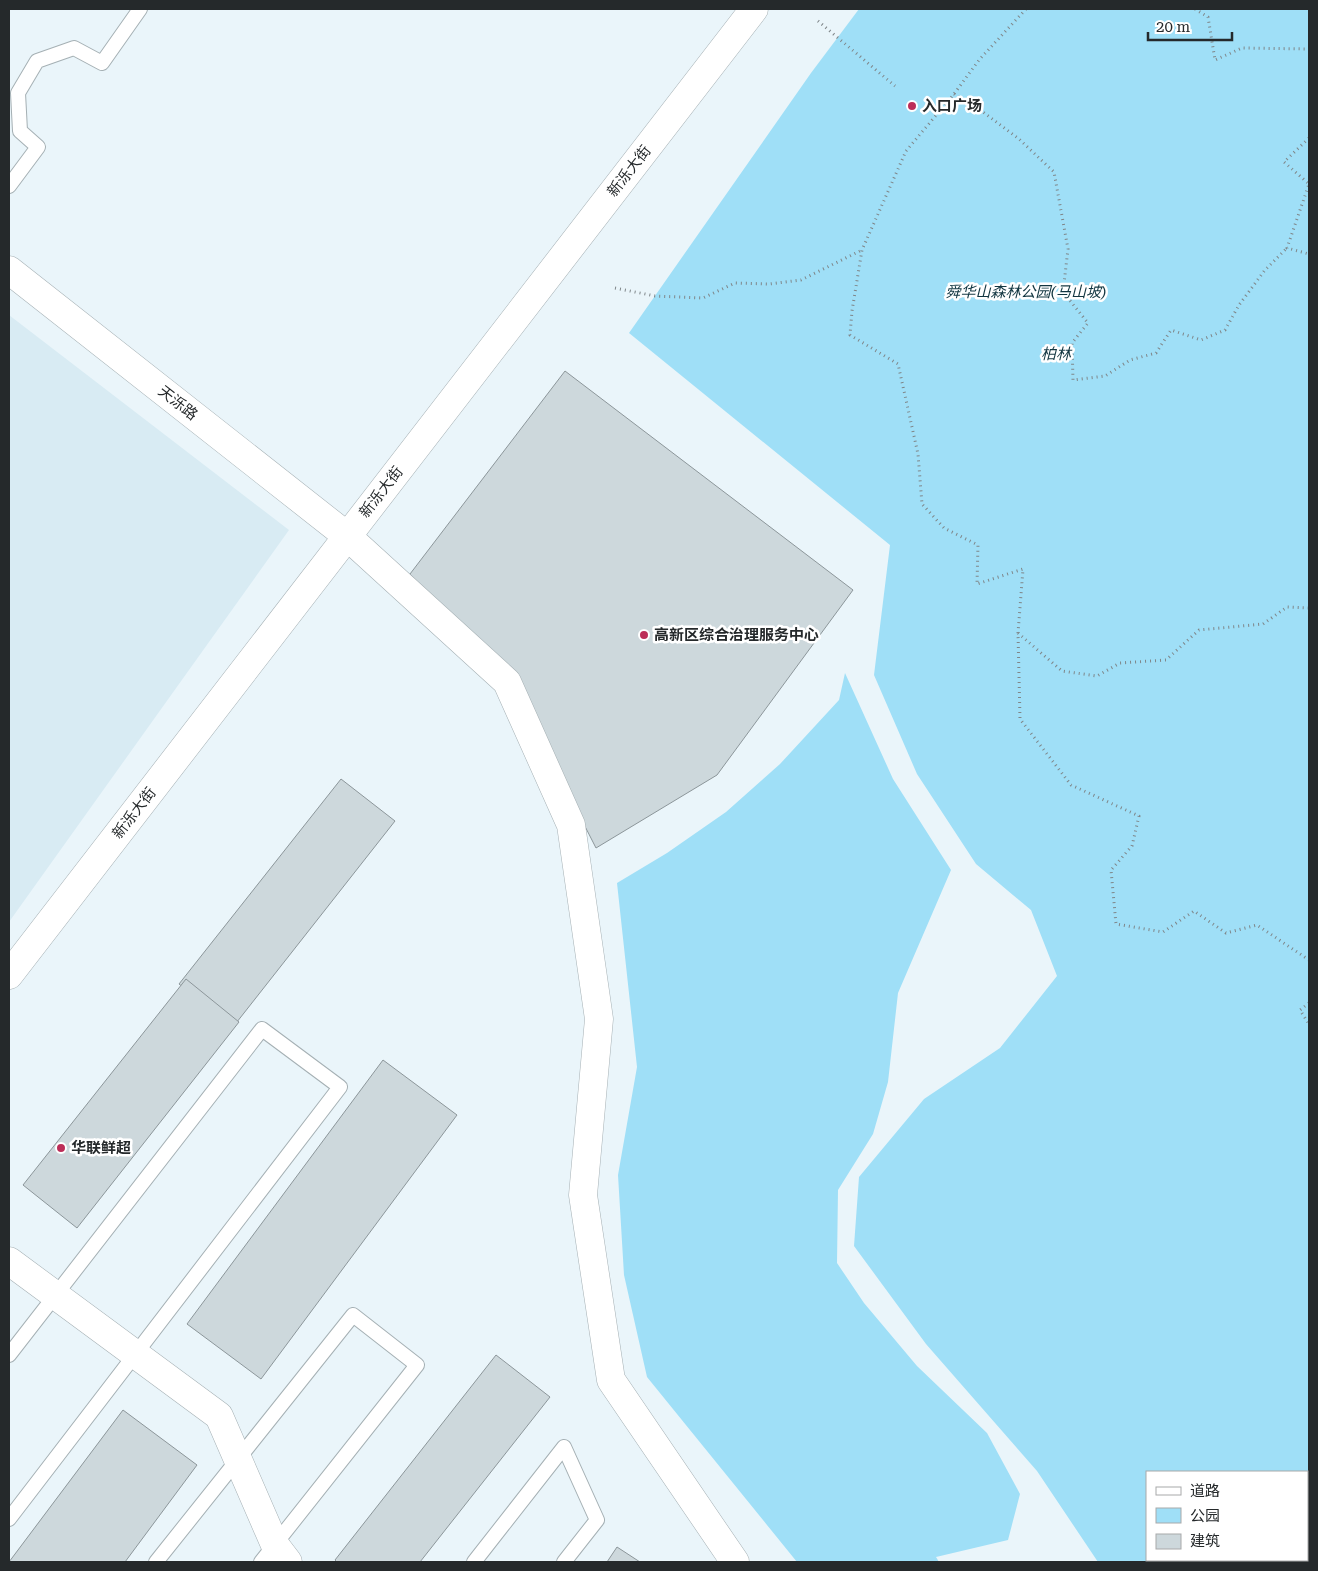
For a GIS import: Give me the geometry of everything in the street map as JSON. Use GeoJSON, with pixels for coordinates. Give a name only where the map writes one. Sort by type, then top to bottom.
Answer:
{"type":"FeatureCollection","features":[{"type":"Feature","properties":{"kind":"street","name":"新泺大街"},"geometry":{"type":"LineString","coordinates":[[9,976],[754,9]]}},
{"type":"Feature","properties":{"kind":"street","name":"天泺路"},"geometry":{"type":"LineString","coordinates":[[9,270],[347,536],[507,682],[571,825],[598,1019],[583,1195],[611,1380],[735,1562]]}},
{"type":"Feature","properties":{"kind":"street"},"geometry":{"type":"LineString","coordinates":[[9,1261],[219,1416],[275,1557]]}},
{"type":"Feature","properties":{"kind":"lane"},"geometry":{"type":"LineString","coordinates":[[9,186],[38,147],[20,131],[18,93],[37,61],[74,48],[102,63],[140,9]]}},
{"type":"Feature","properties":{"kind":"lane"},"geometry":{"type":"LineString","coordinates":[[9,1355],[262,1029],[340,1086],[9,1519]]}},
{"type":"Feature","properties":{"kind":"lane"},"geometry":{"type":"LineString","coordinates":[[156,1562],[353,1315],[416,1365],[275,1557]]}},
{"type":"Feature","properties":{"kind":"lane"},"geometry":{"type":"LineString","coordinates":[[474,1562],[564,1447],[597,1520],[564,1562]]}},
{"type":"Feature","properties":{"kind":"path"},"geometry":{"type":"LineString","coordinates":[[1026,9],[979,60],[954,94],[906,151],[862,250],[850,335],[898,364],[918,454],[922,504],[944,528],[978,545],[977,584],[1023,569],[1018,633],[1020,719],[1071,785],[1139,816],[1132,846],[1111,870],[1116,924],[1163,932],[1194,910],[1226,933],[1257,925],[1309,960]]}},
{"type":"Feature","properties":{"kind":"path"},"geometry":{"type":"LineString","coordinates":[[1195,9],[1208,17],[1215,60],[1242,48],[1309,49]]}},
{"type":"Feature","properties":{"kind":"path"},"geometry":{"type":"LineString","coordinates":[[818,21],[895,86]]}},
{"type":"Feature","properties":{"kind":"path"},"geometry":{"type":"LineString","coordinates":[[954,94],[984,112],[1019,139],[1054,172],[1068,249],[1062,292],[1088,323],[1072,343],[1073,380],[1104,376],[1130,360],[1156,353],[1171,330],[1201,340],[1225,330],[1239,304],[1264,270],[1287,248],[1308,184],[1284,162],[1309,138]]}},
{"type":"Feature","properties":{"kind":"path"},"geometry":{"type":"LineString","coordinates":[[1287,248],[1309,254]]}},
{"type":"Feature","properties":{"kind":"path"},"geometry":{"type":"LineString","coordinates":[[615,288],[654,296],[703,298],[735,283],[769,284],[801,280],[862,250]]}},
{"type":"Feature","properties":{"kind":"path"},"geometry":{"type":"LineString","coordinates":[[1018,633],[1062,671],[1097,676],[1120,663],[1166,660],[1199,630],[1263,624],[1287,607],[1309,608]]}},
{"type":"Feature","properties":{"kind":"path"},"geometry":{"type":"LineString","coordinates":[[1309,1003],[1300,1010],[1309,1024]]}},
{"type":"Feature","properties":{"kind":"shaded area"},"geometry":{"type":"Polygon","coordinates":[[[9,315],[289,530],[9,922],[9,315]]]}},
{"type":"Feature","properties":{"kind":"green space","name":"柏林"},"geometry":{"type":"Polygon","coordinates":[[[859,9],[1309,9],[1309,1562],[1098,1562],[1037,1471],[926,1344],[854,1246],[859,1177],[924,1099],[1000,1048],[1057,976],[1031,910],[976,864],[917,774],[874,675],[890,545],[629,333],[811,73],[859,9]]]}},
{"type":"Feature","properties":{"kind":"green space"},"geometry":{"type":"Polygon","coordinates":[[[845,673],[893,779],[951,870],[898,993],[888,1082],[873,1134],[838,1190],[837,1263],[864,1303],[917,1366],[987,1433],[1020,1494],[1008,1540],[936,1557],[939,1562],[797,1562],[647,1377],[624,1275],[618,1175],[637,1067],[617,883],[667,853],[726,812],[780,764],[839,700],[845,673]]]}},
{"type":"Feature","properties":{"kind":"building","name":"高新区综合治理服务中心"},"geometry":{"type":"Polygon","coordinates":[[[565,371],[853,590],[717,775],[596,848],[510,679],[410,574],[565,371]]]}},
{"type":"Feature","properties":{"kind":"building"},"geometry":{"type":"Polygon","coordinates":[[[341,779],[395,821],[233,1027],[179,984],[341,779]]]}},
{"type":"Feature","properties":{"kind":"building"},"geometry":{"type":"Polygon","coordinates":[[[186,979],[239,1022],[77,1228],[23,1185],[186,979]]]}},
{"type":"Feature","properties":{"kind":"building"},"geometry":{"type":"Polygon","coordinates":[[[383,1060],[457,1115],[261,1379],[187,1324],[383,1060]]]}},
{"type":"Feature","properties":{"kind":"building"},"geometry":{"type":"Polygon","coordinates":[[[496,1355],[550,1397],[420,1562],[337,1562],[335,1560],[496,1355]]]}},
{"type":"Feature","properties":{"kind":"building"},"geometry":{"type":"Polygon","coordinates":[[[123,1410],[197,1465],[125,1562],[9,1562],[123,1410]]]}},
{"type":"Feature","properties":{"kind":"building"},"geometry":{"type":"Polygon","coordinates":[[[617,1547],[640,1562],[607,1562],[617,1547]]]}},
{"type":"Feature","properties":{"kind":"place","name":"入口广场"},"geometry":{"type":"Point","coordinates":[912,106]}},
{"type":"Feature","properties":{"kind":"place","name":"高新区综合治理服务中心"},"geometry":{"type":"Point","coordinates":[644,635]}},
{"type":"Feature","properties":{"kind":"place","name":"华联鲜超"},"geometry":{"type":"Point","coordinates":[61,1148]}},
{"type":"Feature","properties":{"kind":"park label","name":"舜华山森林公园(马山坡)"},"geometry":{"type":"Point","coordinates":[1026,292]}}]}
